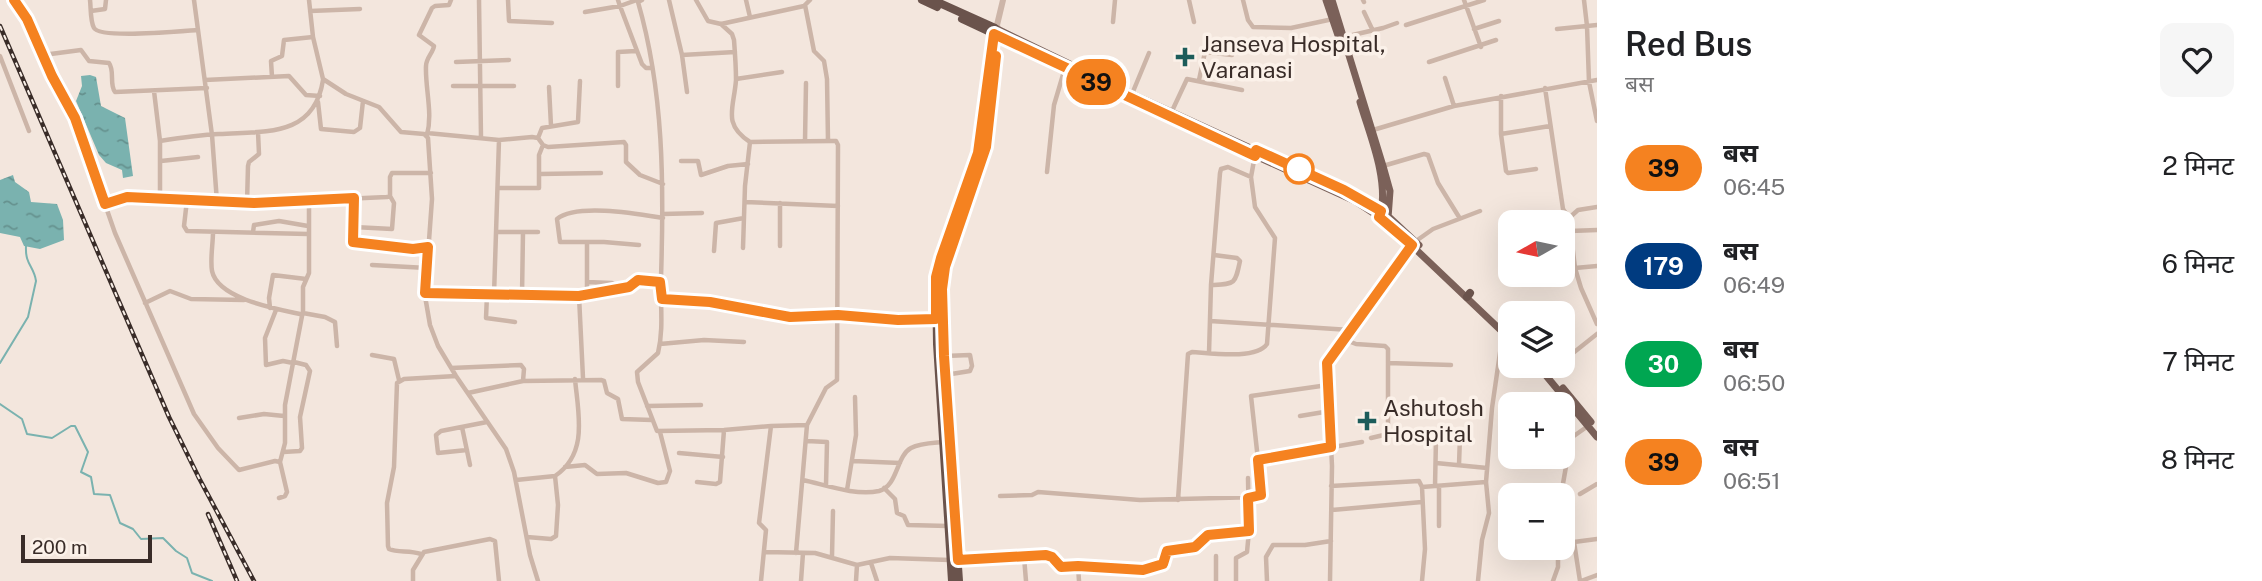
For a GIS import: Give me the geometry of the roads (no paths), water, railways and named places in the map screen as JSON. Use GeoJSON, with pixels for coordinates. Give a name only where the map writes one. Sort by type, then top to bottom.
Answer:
{"type":"FeatureCollection","features":[{"type":"Feature","properties":{"kind":"highway"},"geometry":{"type":"LineString","coordinates":[[922,0],[996,31]]}},
{"type":"Feature","properties":{"kind":"highway"},"geometry":{"type":"LineString","coordinates":[[933,0],[996,31]]}},
{"type":"Feature","properties":{"kind":"highway"},"geometry":{"type":"LineString","coordinates":[[959,581],[948,526],[936,277],[979,144],[996,31]]}},
{"type":"Feature","properties":{"kind":"highway"},"geometry":{"type":"LineString","coordinates":[[952,581],[955,560],[942,289],[945,267],[986,147],[996,31]]}},
{"type":"Feature","properties":{"kind":"main road"},"geometry":{"type":"LineString","coordinates":[[1326,0],[1383,166],[1390,191],[1388,219]]}},
{"type":"Feature","properties":{"kind":"main road"},"geometry":{"type":"LineString","coordinates":[[1332,0],[1371,130],[1383,192],[1380,214]]}},
{"type":"Feature","properties":{"kind":"main road"},"geometry":{"type":"LineString","coordinates":[[996,31],[1065,68],[1256,153]]}},
{"type":"Feature","properties":{"kind":"main road"},"geometry":{"type":"LineString","coordinates":[[996,31],[1171,112],[1380,214],[1498,323]]}},
{"type":"Feature","properties":{"kind":"main road"},"geometry":{"type":"LineString","coordinates":[[1552,378],[1597,437]]}},
{"type":"Feature","properties":{"kind":"main road"},"geometry":{"type":"LineString","coordinates":[[1553,378],[1597,430]]}},
{"type":"Feature","properties":{"kind":"street"},"geometry":{"type":"LineString","coordinates":[[14,0],[27,19],[75,118],[105,204],[194,414],[218,448],[239,470],[280,462]]}},
{"type":"Feature","properties":{"kind":"street"},"geometry":{"type":"LineString","coordinates":[[90,0],[93,27],[97,31],[125,34],[198,30]]}},
{"type":"Feature","properties":{"kind":"street"},"geometry":{"type":"LineString","coordinates":[[91,11],[105,9],[106,0]]}},
{"type":"Feature","properties":{"kind":"street"},"geometry":{"type":"LineString","coordinates":[[194,0],[212,135],[217,202]]}},
{"type":"Feature","properties":{"kind":"street"},"geometry":{"type":"LineString","coordinates":[[309,0],[313,37],[323,79],[319,98],[320,129],[354,132],[360,128],[363,100]]}},
{"type":"Feature","properties":{"kind":"street"},"geometry":{"type":"LineString","coordinates":[[451,0],[449,5],[435,6],[419,35],[435,46],[426,65],[432,199],[425,293],[430,325],[438,346],[506,449],[516,480],[538,581]]}},
{"type":"Feature","properties":{"kind":"street"},"geometry":{"type":"LineString","coordinates":[[479,0],[481,137]]}},
{"type":"Feature","properties":{"kind":"street"},"geometry":{"type":"LineString","coordinates":[[508,0],[509,21],[552,23]]}},
{"type":"Feature","properties":{"kind":"street"},"geometry":{"type":"LineString","coordinates":[[618,0],[643,67],[652,68]]}},
{"type":"Feature","properties":{"kind":"street"},"geometry":{"type":"LineString","coordinates":[[669,0],[682,55],[687,92]]}},
{"type":"Feature","properties":{"kind":"street"},"geometry":{"type":"LineString","coordinates":[[696,0],[708,21],[721,24],[805,5],[810,0]]}},
{"type":"Feature","properties":{"kind":"street"},"geometry":{"type":"LineString","coordinates":[[746,0],[750,17]]}},
{"type":"Feature","properties":{"kind":"street"},"geometry":{"type":"LineString","coordinates":[[996,31],[1003,0]]}},
{"type":"Feature","properties":{"kind":"street"},"geometry":{"type":"LineString","coordinates":[[1113,22],[1115,0]]}},
{"type":"Feature","properties":{"kind":"street"},"geometry":{"type":"LineString","coordinates":[[1189,0],[1194,22]]}},
{"type":"Feature","properties":{"kind":"street"},"geometry":{"type":"LineString","coordinates":[[1243,0],[1248,20],[1254,27],[1261,29],[1291,28],[1333,19]]}},
{"type":"Feature","properties":{"kind":"street"},"geometry":{"type":"LineString","coordinates":[[1406,25],[1465,3],[1483,0]]}},
{"type":"Feature","properties":{"kind":"street"},"geometry":{"type":"LineString","coordinates":[[1584,0],[1589,82],[1597,121]]}},
{"type":"Feature","properties":{"kind":"street"},"geometry":{"type":"LineString","coordinates":[[585,12],[639,1],[652,68],[661,127],[663,184],[660,344],[656,356],[637,372],[655,429],[660,432],[807,425]]}},
{"type":"Feature","properties":{"kind":"street"},"geometry":{"type":"LineString","coordinates":[[1465,3],[1481,47]]}},
{"type":"Feature","properties":{"kind":"street"},"geometry":{"type":"LineString","coordinates":[[805,5],[815,54],[824,61],[828,141]]}},
{"type":"Feature","properties":{"kind":"street"},"geometry":{"type":"LineString","coordinates":[[310,11],[360,9]]}},
{"type":"Feature","properties":{"kind":"street"},"geometry":{"type":"LineString","coordinates":[[1364,12],[1373,31]]}},
{"type":"Feature","properties":{"kind":"street"},"geometry":{"type":"LineString","coordinates":[[1474,29],[1499,21]]}},
{"type":"Feature","properties":{"kind":"street"},"geometry":{"type":"LineString","coordinates":[[1344,37],[1397,23]]}},
{"type":"Feature","properties":{"kind":"street"},"geometry":{"type":"LineString","coordinates":[[721,24],[732,34],[736,79],[732,122],[740,135],[750,142],[836,141],[838,145],[837,380],[826,388],[807,425],[796,553]]}},
{"type":"Feature","properties":{"kind":"street"},"geometry":{"type":"LineString","coordinates":[[1557,29],[1597,25]]}},
{"type":"Feature","properties":{"kind":"street"},"geometry":{"type":"LineString","coordinates":[[272,77],[271,61],[282,56],[284,40],[313,37]]}},
{"type":"Feature","properties":{"kind":"street"},"geometry":{"type":"LineString","coordinates":[[1429,62],[1496,40]]}},
{"type":"Feature","properties":{"kind":"street"},"geometry":{"type":"LineString","coordinates":[[43,55],[81,50],[89,61],[106,62],[111,65],[112,88],[115,93],[206,88]]}},
{"type":"Feature","properties":{"kind":"street"},"geometry":{"type":"LineString","coordinates":[[618,86],[618,52],[636,51]]}},
{"type":"Feature","properties":{"kind":"street"},"geometry":{"type":"LineString","coordinates":[[682,55],[735,52]]}},
{"type":"Feature","properties":{"kind":"street"},"geometry":{"type":"LineString","coordinates":[[1199,80],[1205,52],[1231,55]]}},
{"type":"Feature","properties":{"kind":"street"},"geometry":{"type":"LineString","coordinates":[[1132,94],[1149,53]]}},
{"type":"Feature","properties":{"kind":"street"},"geometry":{"type":"LineString","coordinates":[[0,56],[29,131]]}},
{"type":"Feature","properties":{"kind":"street"},"geometry":{"type":"LineString","coordinates":[[456,62],[509,60]]}},
{"type":"Feature","properties":{"kind":"street"},"geometry":{"type":"LineString","coordinates":[[1047,172],[1054,106],[1065,68]]}},
{"type":"Feature","properties":{"kind":"street"},"geometry":{"type":"LineString","coordinates":[[736,79],[782,72]]}},
{"type":"Feature","properties":{"kind":"street"},"geometry":{"type":"LineString","coordinates":[[205,80],[289,76],[306,95],[319,98]]}},
{"type":"Feature","properties":{"kind":"street"},"geometry":{"type":"LineString","coordinates":[[1445,78],[1454,106]]}},
{"type":"Feature","properties":{"kind":"street"},"geometry":{"type":"LineString","coordinates":[[323,79],[346,94],[384,110],[401,132],[499,140],[538,138]]}},
{"type":"Feature","properties":{"kind":"street"},"geometry":{"type":"LineString","coordinates":[[1171,112],[1186,80],[1199,80],[1242,90]]}},
{"type":"Feature","properties":{"kind":"street"},"geometry":{"type":"LineString","coordinates":[[1371,130],[1454,106],[1597,80]]}},
{"type":"Feature","properties":{"kind":"street"},"geometry":{"type":"LineString","coordinates":[[543,145],[538,138],[539,129],[578,122],[580,82]]}},
{"type":"Feature","properties":{"kind":"street"},"geometry":{"type":"LineString","coordinates":[[805,141],[806,83]]}},
{"type":"Feature","properties":{"kind":"street"},"geometry":{"type":"LineString","coordinates":[[453,86],[514,86]]}},
{"type":"Feature","properties":{"kind":"street"},"geometry":{"type":"LineString","coordinates":[[549,88],[551,127]]}},
{"type":"Feature","properties":{"kind":"street"},"geometry":{"type":"LineString","coordinates":[[1545,88],[1564,210]]}},
{"type":"Feature","properties":{"kind":"street"},"geometry":{"type":"LineString","coordinates":[[154,91],[160,141],[160,198]]}},
{"type":"Feature","properties":{"kind":"street"},"geometry":{"type":"LineString","coordinates":[[1501,96],[1501,134],[1507,173],[1536,169]]}},
{"type":"Feature","properties":{"kind":"street"},"geometry":{"type":"LineString","coordinates":[[160,141],[275,132],[295,124],[319,98]]}},
{"type":"Feature","properties":{"kind":"street"},"geometry":{"type":"LineString","coordinates":[[1501,134],[1550,127]]}},
{"type":"Feature","properties":{"kind":"street"},"geometry":{"type":"LineString","coordinates":[[247,203],[249,162],[260,151],[258,132]]}},
{"type":"Feature","properties":{"kind":"street"},"geometry":{"type":"LineString","coordinates":[[494,295],[499,140]]}},
{"type":"Feature","properties":{"kind":"street"},"geometry":{"type":"LineString","coordinates":[[543,145],[624,142],[626,162],[640,176],[663,184]]}},
{"type":"Feature","properties":{"kind":"street"},"geometry":{"type":"LineString","coordinates":[[743,248],[750,142]]}},
{"type":"Feature","properties":{"kind":"street"},"geometry":{"type":"LineString","coordinates":[[498,188],[539,188],[539,155],[543,145]]}},
{"type":"Feature","properties":{"kind":"street"},"geometry":{"type":"LineString","coordinates":[[1178,500],[1187,356],[1192,352],[1237,354],[1264,348],[1267,344],[1275,238],[1273,231],[1257,212],[1251,177],[1256,153]]}},
{"type":"Feature","properties":{"kind":"street"},"geometry":{"type":"LineString","coordinates":[[1383,166],[1428,155],[1438,183],[1459,217]]}},
{"type":"Feature","properties":{"kind":"street"},"geometry":{"type":"LineString","coordinates":[[161,161],[198,157]]}},
{"type":"Feature","properties":{"kind":"street"},"geometry":{"type":"LineString","coordinates":[[681,161],[698,160],[701,175],[728,166],[748,164]]}},
{"type":"Feature","properties":{"kind":"street"},"geometry":{"type":"LineString","coordinates":[[1209,353],[1211,285],[1221,169],[1228,167],[1251,177]]}},
{"type":"Feature","properties":{"kind":"street"},"geometry":{"type":"LineString","coordinates":[[354,227],[392,229],[392,173],[431,173]]}},
{"type":"Feature","properties":{"kind":"street"},"geometry":{"type":"LineString","coordinates":[[540,174],[601,173]]}},
{"type":"Feature","properties":{"kind":"street"},"geometry":{"type":"LineString","coordinates":[[105,204],[121,198],[247,203],[390,196]]}},
{"type":"Feature","properties":{"kind":"street"},"geometry":{"type":"LineString","coordinates":[[354,198],[353,242],[413,249],[428,247]]}},
{"type":"Feature","properties":{"kind":"street"},"geometry":{"type":"LineString","coordinates":[[187,200],[185,230],[191,232],[309,234]]}},
{"type":"Feature","properties":{"kind":"street"},"geometry":{"type":"LineString","coordinates":[[279,498],[287,492],[280,462],[285,443],[284,416],[302,321],[303,287],[309,273],[309,200]]}},
{"type":"Feature","properties":{"kind":"street"},"geometry":{"type":"LineString","coordinates":[[745,202],[838,206]]}},
{"type":"Feature","properties":{"kind":"street"},"geometry":{"type":"LineString","coordinates":[[780,202],[780,246]]}},
{"type":"Feature","properties":{"kind":"street"},"geometry":{"type":"LineString","coordinates":[[1575,213],[1597,206]]}},
{"type":"Feature","properties":{"kind":"street"},"geometry":{"type":"LineString","coordinates":[[639,245],[560,242],[558,217],[586,210],[663,216],[702,213]]}},
{"type":"Feature","properties":{"kind":"street"},"geometry":{"type":"LineString","coordinates":[[1330,581],[1332,510],[1327,363],[1414,243],[1433,229],[1480,211]]}},
{"type":"Feature","properties":{"kind":"street"},"geometry":{"type":"LineString","coordinates":[[714,251],[716,223],[744,218]]}},
{"type":"Feature","properties":{"kind":"street"},"geometry":{"type":"LineString","coordinates":[[253,232],[254,225],[279,221],[309,226]]}},
{"type":"Feature","properties":{"kind":"street"},"geometry":{"type":"LineString","coordinates":[[1575,231],[1597,230]]}},
{"type":"Feature","properties":{"kind":"street"},"geometry":{"type":"LineString","coordinates":[[213,232],[212,271],[215,279],[244,300],[273,309],[325,317],[335,322],[337,346]]}},
{"type":"Feature","properties":{"kind":"street"},"geometry":{"type":"LineString","coordinates":[[496,232],[538,232]]}},
{"type":"Feature","properties":{"kind":"street"},"geometry":{"type":"LineString","coordinates":[[522,296],[523,232]]}},
{"type":"Feature","properties":{"kind":"street"},"geometry":{"type":"LineString","coordinates":[[587,243],[587,295]]}},
{"type":"Feature","properties":{"kind":"street"},"geometry":{"type":"LineString","coordinates":[[1211,285],[1232,283],[1236,280],[1240,261],[1237,258],[1214,255]]}},
{"type":"Feature","properties":{"kind":"street"},"geometry":{"type":"LineString","coordinates":[[372,265],[427,268]]}},
{"type":"Feature","properties":{"kind":"street"},"geometry":{"type":"LineString","coordinates":[[1596,321],[1575,268],[1597,266]]}},
{"type":"Feature","properties":{"kind":"street"},"geometry":{"type":"LineString","coordinates":[[282,452],[300,451],[302,448],[300,416],[310,371],[306,365],[293,362],[266,365],[265,338],[273,309],[269,298],[273,275],[306,279]]}},
{"type":"Feature","properties":{"kind":"street"},"geometry":{"type":"LineString","coordinates":[[425,293],[579,296],[629,287],[638,280],[660,282]]}},
{"type":"Feature","properties":{"kind":"street"},"geometry":{"type":"LineString","coordinates":[[587,282],[611,283],[619,287]]}},
{"type":"Feature","properties":{"kind":"street"},"geometry":{"type":"LineString","coordinates":[[145,303],[170,291],[191,299],[244,300]]}},
{"type":"Feature","properties":{"kind":"street"},"geometry":{"type":"LineString","coordinates":[[487,295],[486,318],[515,322]]}},
{"type":"Feature","properties":{"kind":"street"},"geometry":{"type":"LineString","coordinates":[[579,296],[583,378]]}},
{"type":"Feature","properties":{"kind":"street"},"geometry":{"type":"LineString","coordinates":[[662,299],[710,302],[790,317],[838,315],[898,320],[936,319]]}},
{"type":"Feature","properties":{"kind":"street"},"geometry":{"type":"LineString","coordinates":[[1210,321],[1350,330]]}},
{"type":"Feature","properties":{"kind":"street"},"geometry":{"type":"LineString","coordinates":[[1575,351],[1597,334]]}},
{"type":"Feature","properties":{"kind":"street"},"geometry":{"type":"LineString","coordinates":[[1343,339],[1356,344],[1387,347],[1388,434],[1371,438]]}},
{"type":"Feature","properties":{"kind":"street"},"geometry":{"type":"LineString","coordinates":[[660,344],[704,340],[744,342]]}},
{"type":"Feature","properties":{"kind":"street"},"geometry":{"type":"LineString","coordinates":[[372,355],[394,359],[399,380],[394,467],[387,503],[388,545],[389,549],[394,551],[408,550],[421,554]]}},
{"type":"Feature","properties":{"kind":"street"},"geometry":{"type":"LineString","coordinates":[[944,356],[970,355],[972,366],[970,371],[945,375]]}},
{"type":"Feature","properties":{"kind":"street"},"geometry":{"type":"LineString","coordinates":[[1388,363],[1451,365]]}},
{"type":"Feature","properties":{"kind":"street"},"geometry":{"type":"LineString","coordinates":[[451,368],[521,365],[524,369],[523,381]]}},
{"type":"Feature","properties":{"kind":"street"},"geometry":{"type":"LineString","coordinates":[[399,380],[456,376]]}},
{"type":"Feature","properties":{"kind":"street"},"geometry":{"type":"LineString","coordinates":[[467,393],[523,381],[583,378],[604,381],[607,393],[618,398],[622,419],[652,420]]}},
{"type":"Feature","properties":{"kind":"street"},"geometry":{"type":"LineString","coordinates":[[1478,581],[1482,540],[1489,513],[1486,482],[1492,408],[1498,378]]}},
{"type":"Feature","properties":{"kind":"street"},"geometry":{"type":"LineString","coordinates":[[516,480],[555,476],[578,449],[575,379]]}},
{"type":"Feature","properties":{"kind":"street"},"geometry":{"type":"LineString","coordinates":[[1000,496],[1033,495],[1038,492],[1140,500],[1178,500],[1248,498],[1261,495],[1252,396],[1328,385]]}},
{"type":"Feature","properties":{"kind":"street"},"geometry":{"type":"LineString","coordinates":[[847,490],[856,435],[855,397]]}},
{"type":"Feature","properties":{"kind":"street"},"geometry":{"type":"LineString","coordinates":[[647,406],[701,405]]}},
{"type":"Feature","properties":{"kind":"street"},"geometry":{"type":"LineString","coordinates":[[1300,416],[1330,411]]}},
{"type":"Feature","properties":{"kind":"street"},"geometry":{"type":"LineString","coordinates":[[239,418],[268,414],[284,416]]}},
{"type":"Feature","properties":{"kind":"street"},"geometry":{"type":"LineString","coordinates":[[467,450],[441,453],[436,450],[438,432],[487,422]]}},
{"type":"Feature","properties":{"kind":"street"},"geometry":{"type":"LineString","coordinates":[[761,581],[766,530],[759,523],[771,426]]}},
{"type":"Feature","properties":{"kind":"street"},"geometry":{"type":"LineString","coordinates":[[1564,483],[1571,438],[1588,426]]}},
{"type":"Feature","properties":{"kind":"street"},"geometry":{"type":"LineString","coordinates":[[462,427],[470,465]]}},
{"type":"Feature","properties":{"kind":"street"},"geometry":{"type":"LineString","coordinates":[[696,482],[719,484],[724,430]]}},
{"type":"Feature","properties":{"kind":"street"},"geometry":{"type":"LineString","coordinates":[[565,467],[585,465],[597,474],[626,473],[657,483],[666,482],[670,471],[660,432]]}},
{"type":"Feature","properties":{"kind":"street"},"geometry":{"type":"LineString","coordinates":[[1459,465],[1460,436]]}},
{"type":"Feature","properties":{"kind":"street"},"geometry":{"type":"LineString","coordinates":[[1436,439],[1439,526]]}},
{"type":"Feature","properties":{"kind":"street"},"geometry":{"type":"LineString","coordinates":[[807,441],[827,442],[826,485]]}},
{"type":"Feature","properties":{"kind":"street"},"geometry":{"type":"LineString","coordinates":[[803,480],[847,490],[878,491],[893,478],[905,453],[911,448],[925,443],[943,442]]}},
{"type":"Feature","properties":{"kind":"street"},"geometry":{"type":"LineString","coordinates":[[1258,460],[1363,442]]}},
{"type":"Feature","properties":{"kind":"street"},"geometry":{"type":"LineString","coordinates":[[679,453],[723,457]]}},
{"type":"Feature","properties":{"kind":"street"},"geometry":{"type":"LineString","coordinates":[[853,461],[900,463]]}},
{"type":"Feature","properties":{"kind":"street"},"geometry":{"type":"LineString","coordinates":[[1436,463],[1488,467]]}},
{"type":"Feature","properties":{"kind":"street"},"geometry":{"type":"LineString","coordinates":[[527,537],[551,539],[555,536],[558,505],[555,476]]}},
{"type":"Feature","properties":{"kind":"street"},"geometry":{"type":"LineString","coordinates":[[1236,581],[1236,558],[1246,554],[1249,531],[1248,478]]}},
{"type":"Feature","properties":{"kind":"street"},"geometry":{"type":"LineString","coordinates":[[1331,486],[1417,480],[1422,487],[1422,581]]}},
{"type":"Feature","properties":{"kind":"street"},"geometry":{"type":"LineString","coordinates":[[1422,487],[1486,482]]}},
{"type":"Feature","properties":{"kind":"street"},"geometry":{"type":"LineString","coordinates":[[1580,494],[1597,484]]}},
{"type":"Feature","properties":{"kind":"street"},"geometry":{"type":"LineString","coordinates":[[884,488],[893,496],[897,513],[904,516],[908,525],[948,526]]}},
{"type":"Feature","properties":{"kind":"street"},"geometry":{"type":"LineString","coordinates":[[1332,510],[1422,502]]}},
{"type":"Feature","properties":{"kind":"street"},"geometry":{"type":"LineString","coordinates":[[832,556],[833,511]]}},
{"type":"Feature","properties":{"kind":"street"},"geometry":{"type":"LineString","coordinates":[[765,552],[832,556],[857,565],[907,557],[955,560],[1046,555],[1052,557],[1061,567],[1143,570],[1163,564],[1167,551],[1195,547],[1208,535],[1249,531]]}},
{"type":"Feature","properties":{"kind":"street"},"geometry":{"type":"LineString","coordinates":[[413,581],[413,570],[421,554],[427,550],[492,539],[495,541],[499,581]]}},
{"type":"Feature","properties":{"kind":"street"},"geometry":{"type":"LineString","coordinates":[[1597,539],[1574,542],[1580,581],[1597,575]]}},
{"type":"Feature","properties":{"kind":"street"},"geometry":{"type":"LineString","coordinates":[[1267,581],[1266,557],[1273,545],[1304,545],[1331,541]]}},
{"type":"Feature","properties":{"kind":"street"},"geometry":{"type":"LineString","coordinates":[[801,581],[803,553]]}},
{"type":"Feature","properties":{"kind":"street"},"geometry":{"type":"LineString","coordinates":[[1216,556],[1216,581]]}},
{"type":"Feature","properties":{"kind":"street"},"geometry":{"type":"LineString","coordinates":[[1024,557],[1026,581]]}},
{"type":"Feature","properties":{"kind":"street"},"geometry":{"type":"LineString","coordinates":[[1553,581],[1558,560]]}},
{"type":"Feature","properties":{"kind":"street"},"geometry":{"type":"LineString","coordinates":[[871,563],[877,581]]}},
{"type":"Feature","properties":{"kind":"street"},"geometry":{"type":"LineString","coordinates":[[856,581],[857,565]]}},
{"type":"Feature","properties":{"kind":"street"},"geometry":{"type":"LineString","coordinates":[[1078,566],[1079,581]]}},
{"type":"Feature","properties":{"kind":"water"},"geometry":{"type":"Polygon","coordinates":[[[81,76],[96,77],[101,106],[125,118],[133,176],[123,178],[122,170],[106,163],[99,155],[76,101],[82,86],[81,76]]]}},
{"type":"Feature","properties":{"kind":"water"},"geometry":{"type":"Polygon","coordinates":[[[13,175],[15,182],[29,192],[31,202],[57,204],[63,220],[64,240],[40,249],[24,246],[20,237],[0,233],[0,180],[13,175]]]}},
{"type":"Feature","properties":{"kind":"waterway"},"geometry":{"type":"LineString","coordinates":[[0,363],[28,317],[36,281],[26,246]]}},
{"type":"Feature","properties":{"kind":"waterway"},"geometry":{"type":"LineString","coordinates":[[0,404],[22,419],[27,434],[52,438],[75,426],[88,452],[81,472],[91,477],[94,494],[110,495],[120,523],[133,529],[141,539],[163,538],[187,558],[192,573],[212,581]]}},
{"type":"Feature","properties":{"kind":"railway"},"geometry":{"type":"LineString","coordinates":[[0,26],[169,417],[254,581]]}},
{"type":"Feature","properties":{"kind":"railway"},"geometry":{"type":"LineString","coordinates":[[208,514],[237,581]]}},
{"type":"Feature","properties":{"kind":"place","name":"Janseva Hospital, Varanasi"},"geometry":{"type":"Point","coordinates":[1185,57]}},
{"type":"Feature","properties":{"kind":"place","name":"Ashutosh Hospital"},"geometry":{"type":"Point","coordinates":[1367,421]}}]}
